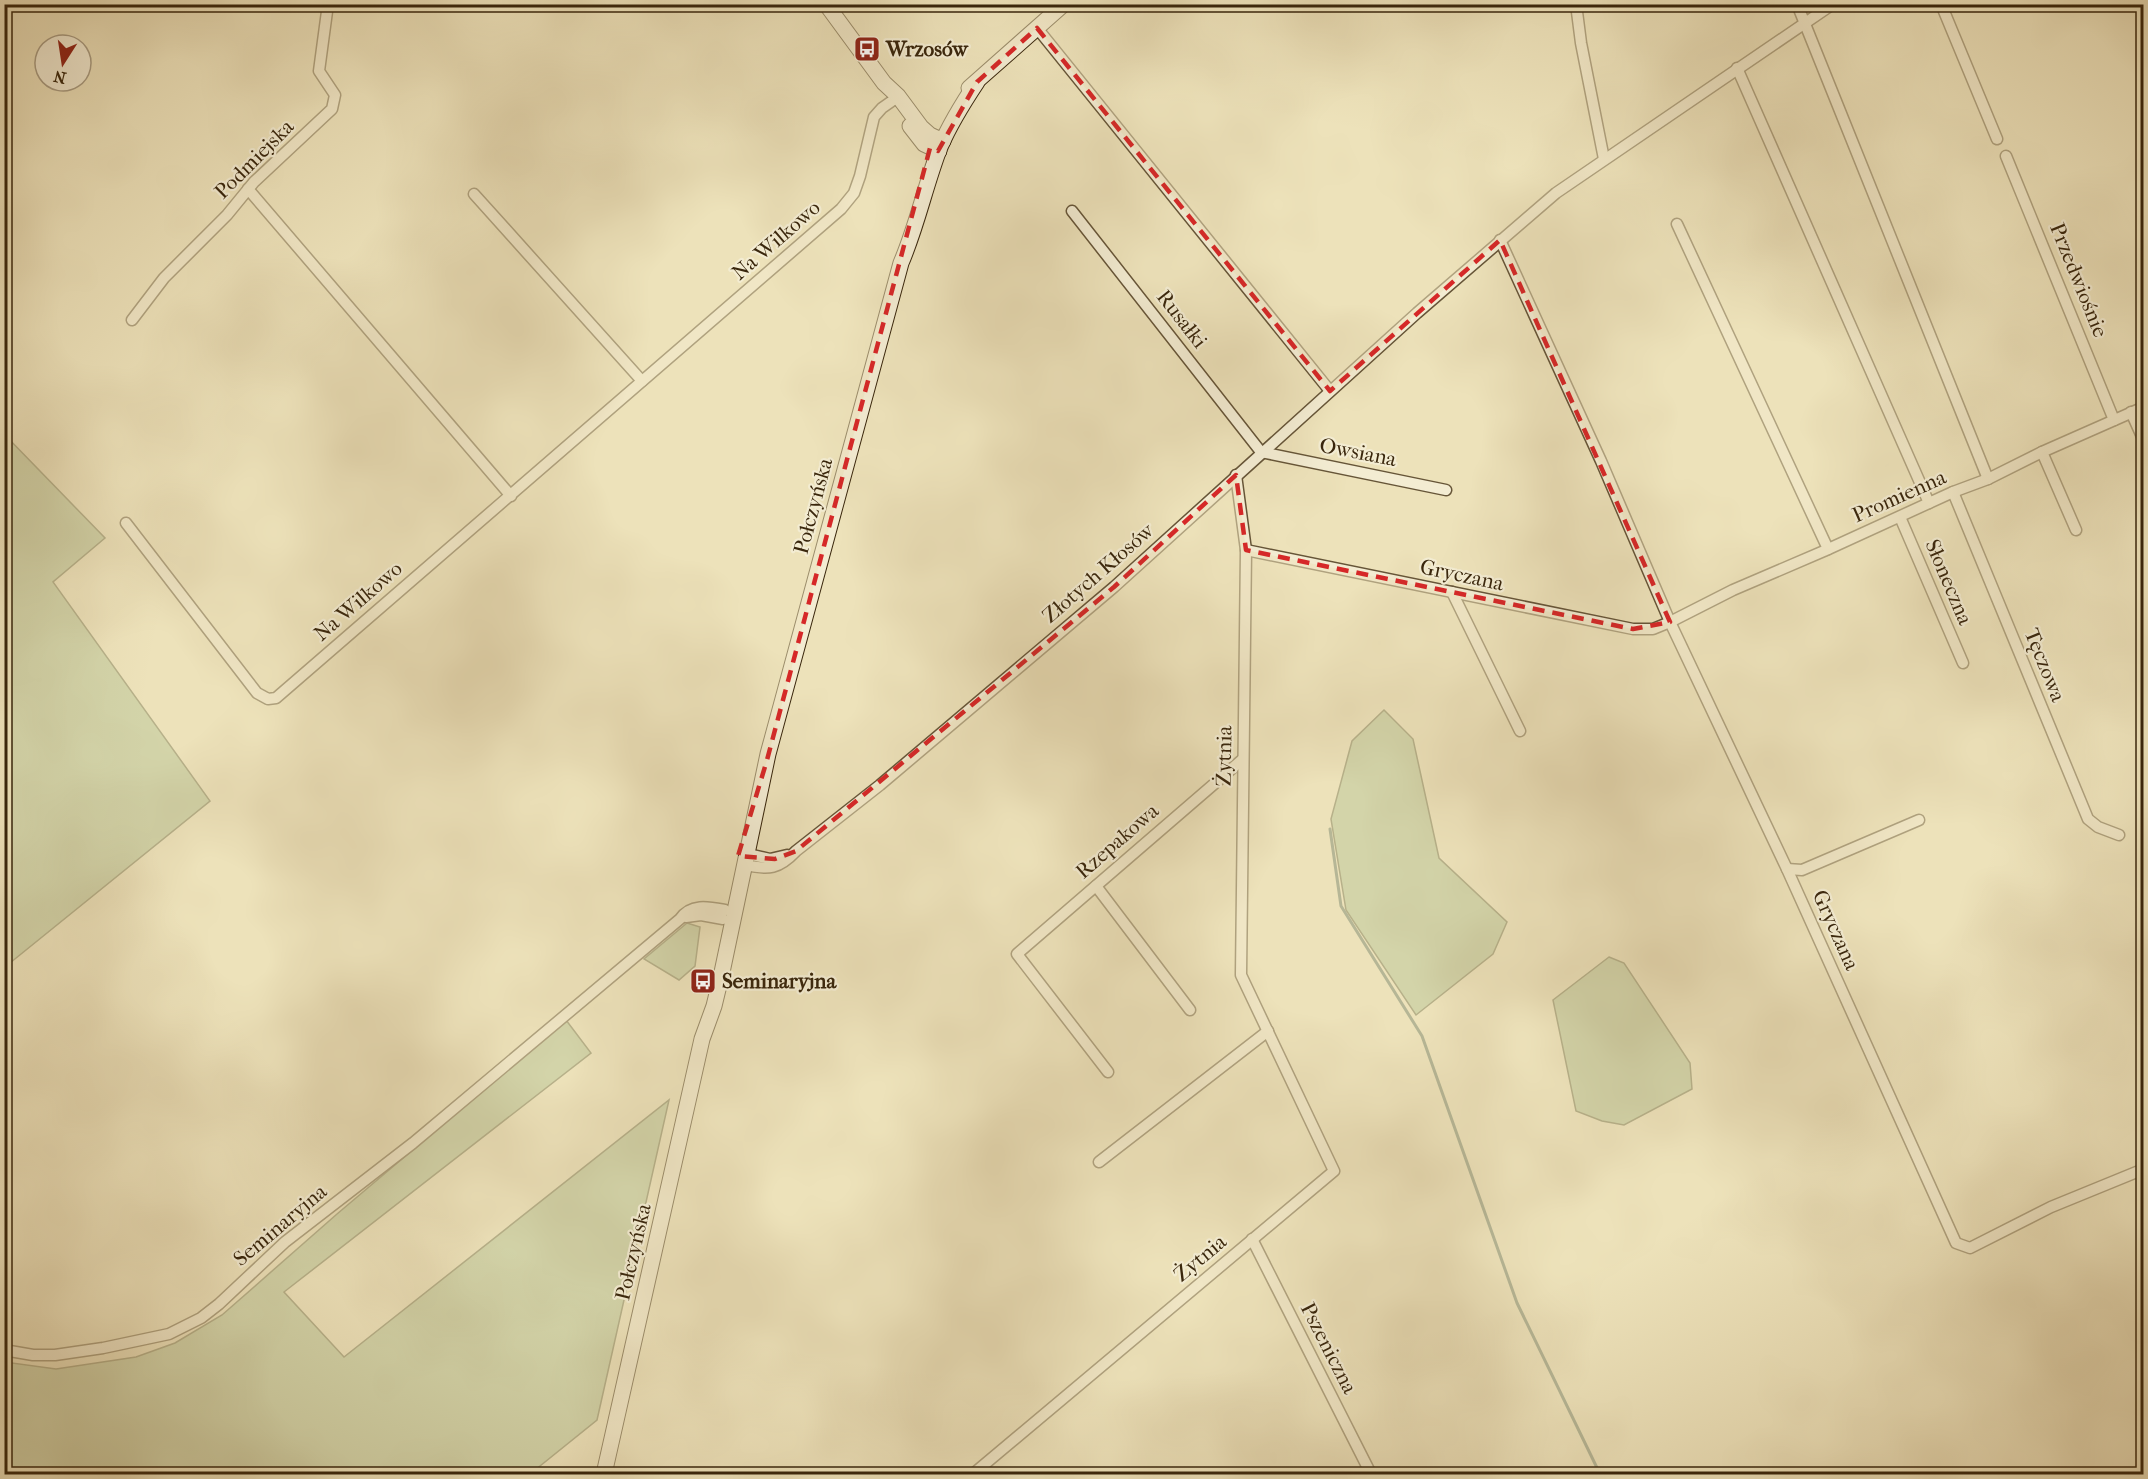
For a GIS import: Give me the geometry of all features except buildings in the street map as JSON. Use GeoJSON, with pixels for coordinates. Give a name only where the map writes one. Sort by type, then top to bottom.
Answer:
{"type":"FeatureCollection","features":[{"type":"Feature","properties":{"kind":"main road"},"geometry":{"type":"LineString","coordinates":[[826,4],[884,83],[898,96],[937,144]]}},
{"type":"Feature","properties":{"kind":"main road","name":"Połczyńska"},"geometry":{"type":"LineString","coordinates":[[604,1474],[702,1039],[714,1006],[727,916],[744,858],[766,760],[901,263],[912,237],[937,144],[977,82],[1061,5]]}},
{"type":"Feature","properties":{"kind":"main road"},"geometry":{"type":"LineString","coordinates":[[884,83],[892,101],[921,141],[937,144]]}},
{"type":"Feature","properties":{"kind":"street","name":"Podmiejska"},"geometry":{"type":"LineString","coordinates":[[132,320],[164,278],[227,215],[248,189],[332,109],[335,95],[319,71],[327,4]]}},
{"type":"Feature","properties":{"kind":"street"},"geometry":{"type":"LineString","coordinates":[[1576,4],[1581,43],[1604,159]]}},
{"type":"Feature","properties":{"kind":"street"},"geometry":{"type":"LineString","coordinates":[[1797,4],[1988,479]]}},
{"type":"Feature","properties":{"kind":"street","name":"Złotych Kłosów"},"geometry":{"type":"LineString","coordinates":[[744,858],[761,868],[775,867],[787,861],[796,851],[880,785],[1114,587],[1261,452],[1556,193],[1833,4]]}},
{"type":"Feature","properties":{"kind":"street"},"geometry":{"type":"LineString","coordinates":[[1941,4],[1997,139]]}},
{"type":"Feature","properties":{"kind":"street"},"geometry":{"type":"LineString","coordinates":[[1037,28],[1330,391]]}},
{"type":"Feature","properties":{"kind":"street"},"geometry":{"type":"LineString","coordinates":[[1737,68],[1929,503]]}},
{"type":"Feature","properties":{"kind":"street","name":"Na Wilkowo"},"geometry":{"type":"LineString","coordinates":[[126,524],[257,693],[268,699],[276,698],[841,209],[854,193],[874,117],[892,101]]}},
{"type":"Feature","properties":{"kind":"street","name":"Przedwiośnie"},"geometry":{"type":"LineString","coordinates":[[2006,156],[2114,420]]}},
{"type":"Feature","properties":{"kind":"street"},"geometry":{"type":"LineString","coordinates":[[248,189],[511,496]]}},
{"type":"Feature","properties":{"kind":"street"},"geometry":{"type":"LineString","coordinates":[[474,194],[642,381]]}},
{"type":"Feature","properties":{"kind":"street","name":"Rusałki"},"geometry":{"type":"LineString","coordinates":[[1072,211],[1261,452]]}},
{"type":"Feature","properties":{"kind":"street"},"geometry":{"type":"LineString","coordinates":[[1677,224],[1828,549]]}},
{"type":"Feature","properties":{"kind":"street","name":"Gryczana"},"geometry":{"type":"LineString","coordinates":[[1500,240],[1601,462],[1670,622],[1787,869],[1956,1243],[1970,1248],[2051,1207],[2144,1169]]}},
{"type":"Feature","properties":{"kind":"street","name":"Promienna"},"geometry":{"type":"LineString","coordinates":[[1670,622],[1732,590],[1953,492],[1988,479],[2042,452],[2144,407]]}},
{"type":"Feature","properties":{"kind":"street"},"geometry":{"type":"LineString","coordinates":[[2132,412],[2144,441]]}},
{"type":"Feature","properties":{"kind":"street","name":"Owsiana"},"geometry":{"type":"LineString","coordinates":[[1261,452],[1446,490]]}},
{"type":"Feature","properties":{"kind":"street"},"geometry":{"type":"LineString","coordinates":[[2042,452],[2076,530]]}},
{"type":"Feature","properties":{"kind":"street","name":"Żytnia"},"geometry":{"type":"LineString","coordinates":[[972,1474],[1334,1171],[1241,975],[1246,550],[1236,475]]}},
{"type":"Feature","properties":{"kind":"street","name":"Tęczowa"},"geometry":{"type":"LineString","coordinates":[[1953,492],[2088,819],[2098,827],[2119,835]]}},
{"type":"Feature","properties":{"kind":"street","name":"Słoneczna"},"geometry":{"type":"LineString","coordinates":[[1900,517],[1963,663]]}},
{"type":"Feature","properties":{"kind":"street","name":"Gryczana"},"geometry":{"type":"LineString","coordinates":[[1246,550],[1633,629],[1653,629],[1670,622]]}},
{"type":"Feature","properties":{"kind":"street"},"geometry":{"type":"LineString","coordinates":[[1452,592],[1520,731]]}},
{"type":"Feature","properties":{"kind":"street","name":"Rzepakowa"},"geometry":{"type":"LineString","coordinates":[[1108,1072],[1017,954],[1243,759]]}},
{"type":"Feature","properties":{"kind":"street"},"geometry":{"type":"LineString","coordinates":[[1787,869],[1802,870],[1919,820]]}},
{"type":"Feature","properties":{"kind":"street"},"geometry":{"type":"LineString","coordinates":[[1096,886],[1190,1010]]}},
{"type":"Feature","properties":{"kind":"street","name":"Seminaryjna"},"geometry":{"type":"LineString","coordinates":[[4,1350],[33,1355],[55,1355],[103,1348],[169,1334],[201,1317],[219,1304],[285,1242],[413,1143],[680,919],[698,914],[727,916]]}},
{"type":"Feature","properties":{"kind":"street"},"geometry":{"type":"LineString","coordinates":[[1099,1162],[1268,1031]]}},
{"type":"Feature","properties":{"kind":"street","name":"Pszeniczna"},"geometry":{"type":"LineString","coordinates":[[1252,1239],[1371,1474]]}},
{"type":"Feature","properties":{"kind":"highlighted area"},"geometry":{"type":"Polygon","coordinates":[[[1037,28],[1330,391],[1500,240],[1670,622],[1633,629],[1246,550],[1236,475],[1114,587],[796,851],[775,859],[738,856],[767,760],[930,148],[938,151],[977,82],[1037,28]]]}},
{"type":"Feature","properties":{"kind":"green space"},"geometry":{"type":"Polygon","coordinates":[[[5,435],[105,538],[53,582],[210,801],[5,967],[5,435]]]}},
{"type":"Feature","properties":{"kind":"green space"},"geometry":{"type":"Polygon","coordinates":[[[1384,710],[1413,739],[1439,858],[1507,922],[1493,954],[1416,1015],[1346,910],[1331,819],[1352,741],[1384,710]]]}},
{"type":"Feature","properties":{"kind":"green space"},"geometry":{"type":"Polygon","coordinates":[[[687,923],[700,927],[695,966],[679,980],[644,959],[687,923]]]}},
{"type":"Feature","properties":{"kind":"green space"},"geometry":{"type":"Polygon","coordinates":[[[1609,957],[1624,963],[1690,1063],[1692,1089],[1624,1125],[1602,1121],[1576,1111],[1553,1000],[1609,957]]]}},
{"type":"Feature","properties":{"kind":"green space"},"geometry":{"type":"Polygon","coordinates":[[[566,1020],[591,1053],[284,1292],[344,1357],[669,1100],[597,1420],[530,1474],[5,1474],[5,1362],[56,1369],[136,1357],[175,1343],[222,1315],[337,1214],[566,1020]]]}},
{"type":"Feature","properties":{"kind":"waterway"},"geometry":{"type":"LineString","coordinates":[[1330,829],[1341,906],[1422,1036],[1517,1303],[1600,1474]]}},
{"type":"Feature","properties":{"kind":"place","name":"Wrzosów"},"geometry":{"type":"Point","coordinates":[867,49]}},
{"type":"Feature","properties":{"kind":"place","name":"Seminaryjna"},"geometry":{"type":"Point","coordinates":[703,981]}}]}
